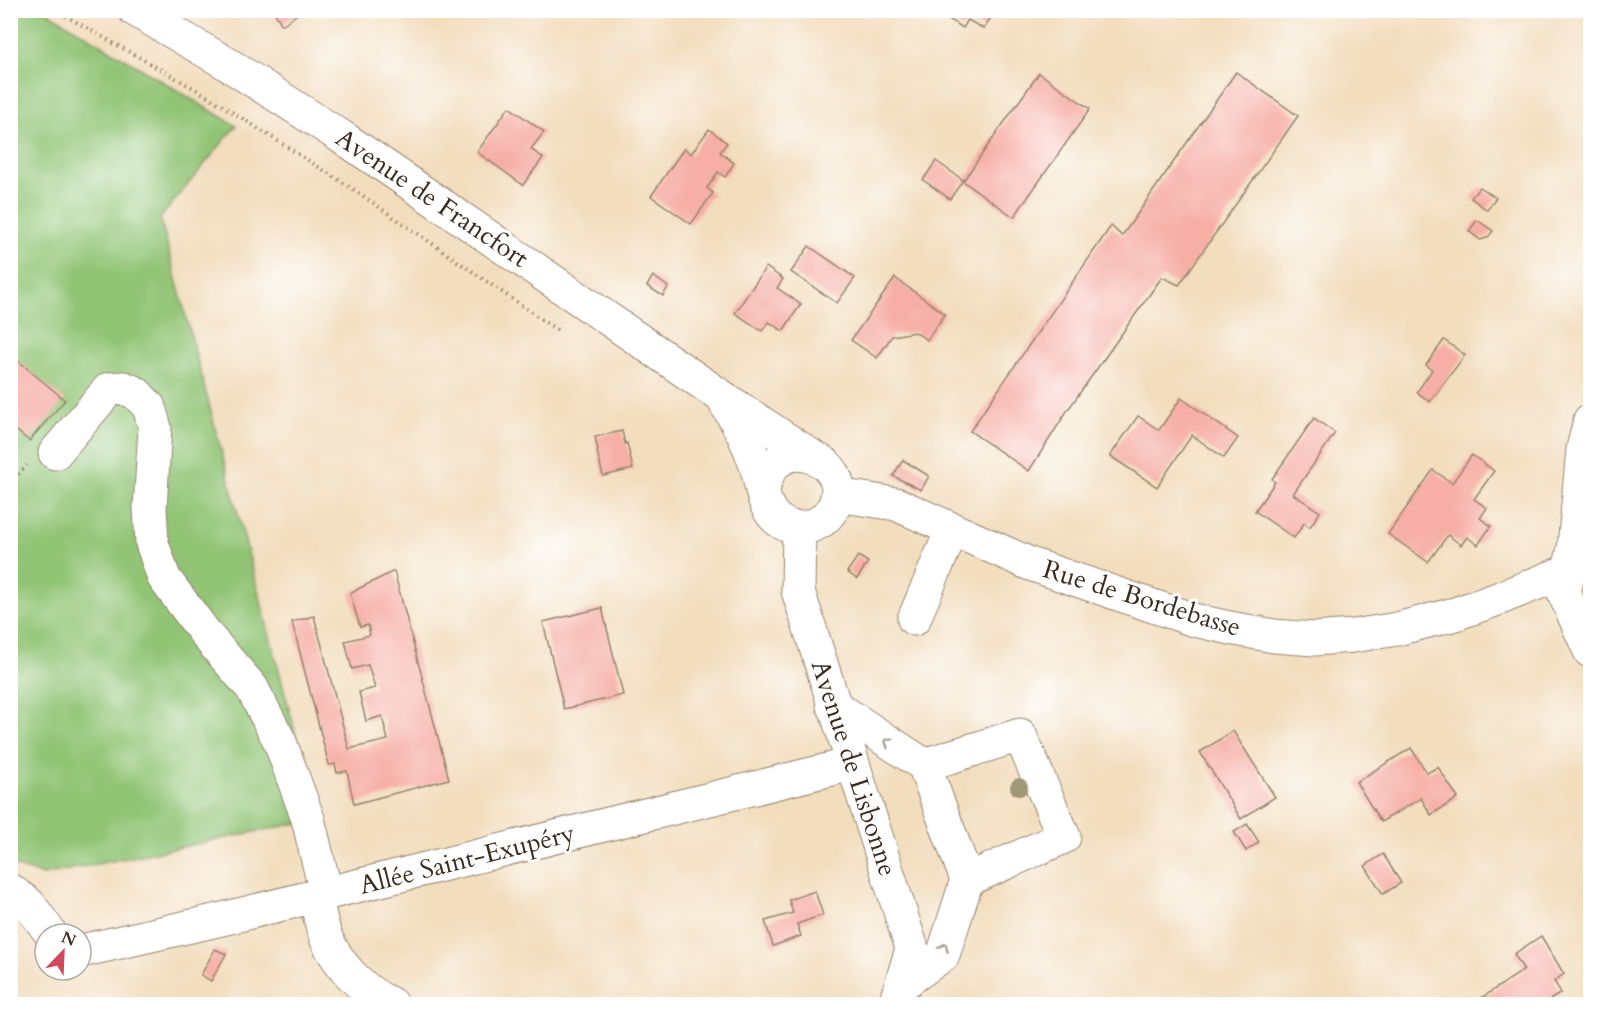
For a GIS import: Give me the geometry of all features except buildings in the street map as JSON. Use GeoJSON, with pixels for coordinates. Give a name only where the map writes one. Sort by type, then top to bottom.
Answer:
{"type":"FeatureCollection","features":[{"type":"Feature","properties":{"kind":"street","name":"Avenue de Francfort"},"geometry":{"type":"LineString","coordinates":[[135,10],[226,63],[348,141],[810,455]]}},
{"type":"Feature","properties":{"kind":"street"},"geometry":{"type":"LineString","coordinates":[[55,453],[109,389],[124,388],[136,393],[149,407],[155,428],[150,508],[152,543],[164,578],[208,637],[252,688],[280,742],[308,819],[329,945],[362,986],[391,1005]]}},
{"type":"Feature","properties":{"kind":"street","name":"Avenue de Francfort"},"geometry":{"type":"LineString","coordinates":[[721,396],[741,429],[755,463],[763,492]]}},
{"type":"Feature","properties":{"kind":"street"},"geometry":{"type":"LineString","coordinates":[[1590,420],[1583,449],[1574,548],[1580,566],[1564,593],[1590,651]]}},
{"type":"Feature","properties":{"kind":"street"},"geometry":{"type":"LineString","coordinates":[[810,455],[828,466],[834,474],[837,495],[833,508],[825,519],[813,526],[799,528],[788,526],[778,521],[770,513],[763,492],[765,480],[777,462],[787,456],[810,455]]}},
{"type":"Feature","properties":{"kind":"street","name":"Rue de Bordebasse"},"geometry":{"type":"LineString","coordinates":[[837,495],[896,504],[1030,564],[1194,620],[1274,636],[1314,639],[1396,629],[1455,614],[1496,600],[1580,566]]}},
{"type":"Feature","properties":{"kind":"street","name":"Avenue de Lisbonne"},"geometry":{"type":"LineString","coordinates":[[799,528],[798,591],[912,949],[898,995]]}},
{"type":"Feature","properties":{"kind":"street"},"geometry":{"type":"LineString","coordinates":[[914,619],[952,530]]}},
{"type":"Feature","properties":{"kind":"street"},"geometry":{"type":"LineString","coordinates":[[833,705],[924,765],[967,880],[943,955],[898,995]]}},
{"type":"Feature","properties":{"kind":"street"},"geometry":{"type":"LineString","coordinates":[[924,765],[1020,735],[1065,837],[967,880]]}},
{"type":"Feature","properties":{"kind":"street","name":"Allée Saint-Exupéry"},"geometry":{"type":"LineString","coordinates":[[93,948],[321,895],[852,764]]}},
{"type":"Feature","properties":{"kind":"street"},"geometry":{"type":"LineString","coordinates":[[10,890],[29,904],[42,922]]}},
{"type":"Feature","properties":{"kind":"path"},"geometry":{"type":"LineString","coordinates":[[55,10],[204,94],[353,189],[556,330]]}},
{"type":"Feature","properties":{"kind":"green space"},"geometry":{"type":"Polygon","coordinates":[[[44,10],[236,126],[160,218],[318,819],[43,875],[11,865],[10,11],[44,10]]]}}]}
